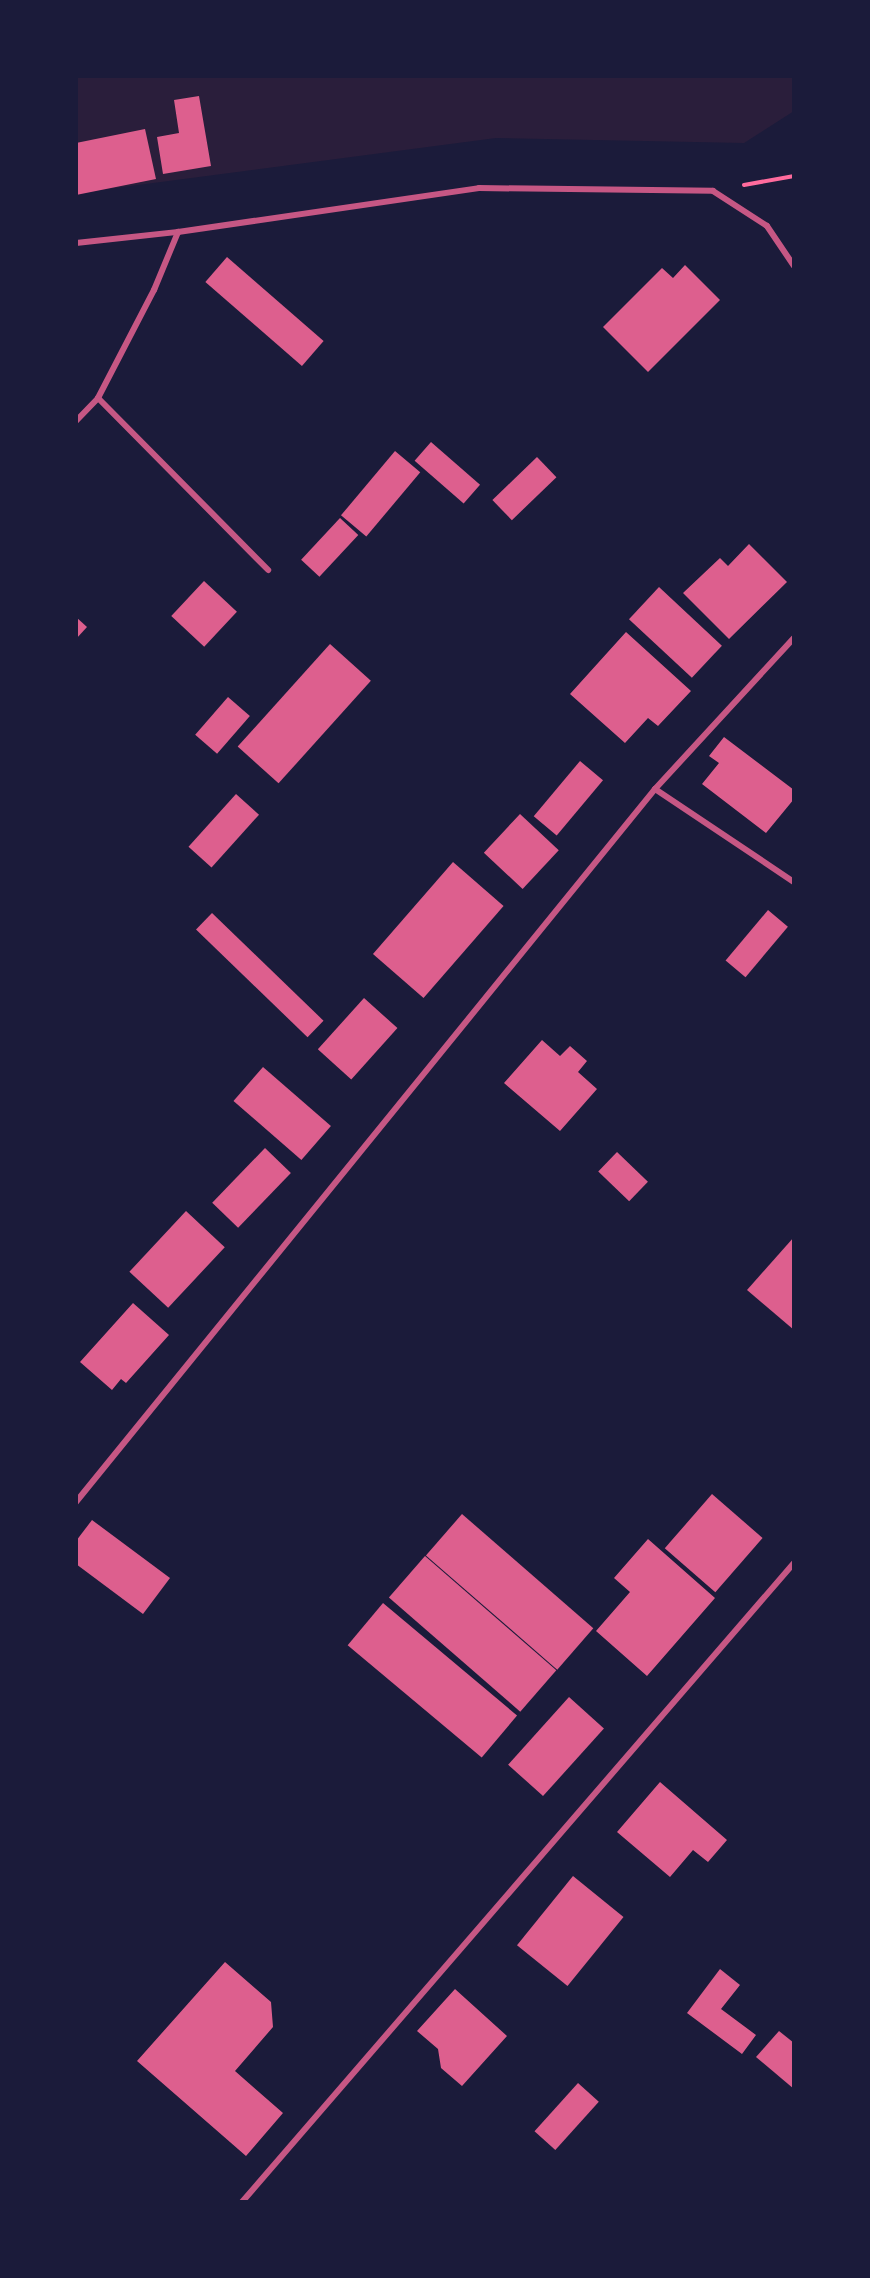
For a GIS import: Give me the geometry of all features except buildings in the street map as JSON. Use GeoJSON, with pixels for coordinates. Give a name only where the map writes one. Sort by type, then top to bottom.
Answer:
{"type":"FeatureCollection","features":[{"type":"Feature","properties":{"kind":"street"},"geometry":{"type":"LineString","coordinates":[[76,243],[178,232],[479,188],[713,191],[767,226],[794,266]]}},
{"type":"Feature","properties":{"kind":"street"},"geometry":{"type":"LineString","coordinates":[[76,421],[98,398],[154,290],[178,232]]}},
{"type":"Feature","properties":{"kind":"street"},"geometry":{"type":"LineString","coordinates":[[98,398],[268,570]]}},
{"type":"Feature","properties":{"kind":"street"},"geometry":{"type":"LineString","coordinates":[[76,1502],[655,789],[794,638]]}},
{"type":"Feature","properties":{"kind":"street"},"geometry":{"type":"LineString","coordinates":[[655,789],[794,882]]}},
{"type":"Feature","properties":{"kind":"street"},"geometry":{"type":"LineString","coordinates":[[242,2202],[794,1563]]}},
{"type":"Feature","properties":{"kind":"path"},"geometry":{"type":"LineString","coordinates":[[713,191],[794,176]]}},
{"type":"Feature","properties":{"kind":"shaded area"},"geometry":{"type":"Polygon","coordinates":[[[793,76],[794,111],[744,143],[496,138],[77,193],[76,77],[793,76]]]}}]}
